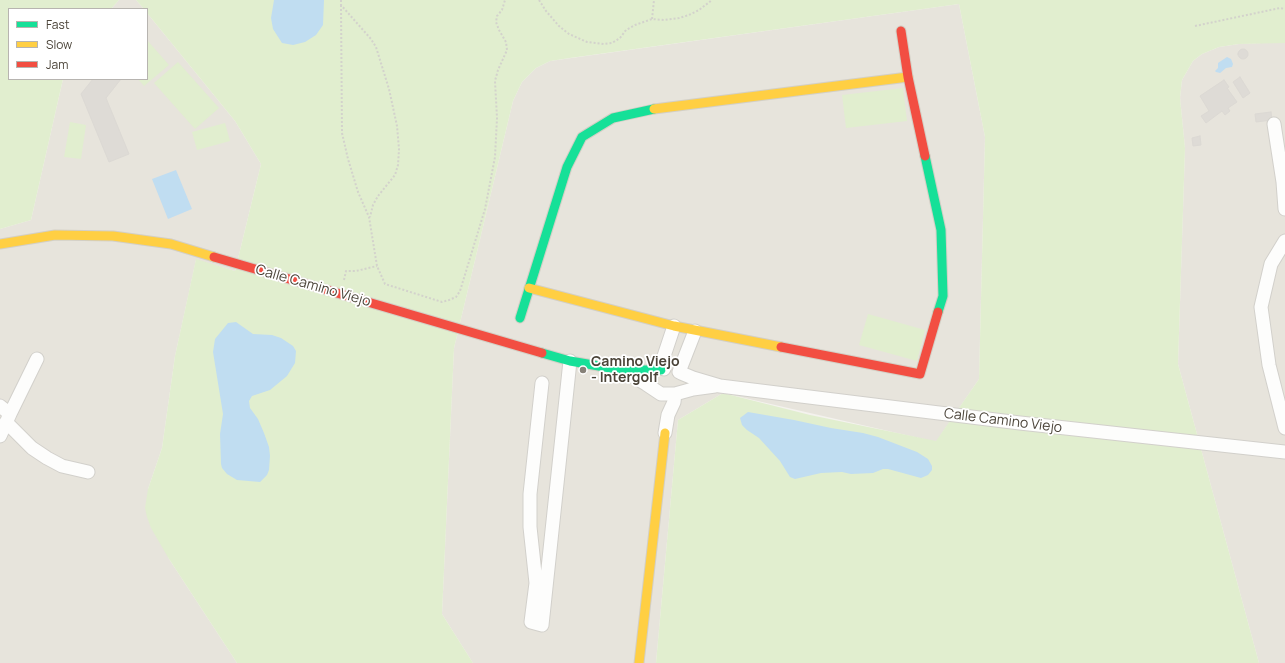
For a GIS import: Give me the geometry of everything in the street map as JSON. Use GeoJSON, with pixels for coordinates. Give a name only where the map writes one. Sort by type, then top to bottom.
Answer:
{"type":"FeatureCollection","features":[{"type":"Feature","properties":{"kind":"street"},"geometry":{"type":"LineString","coordinates":[[529,288],[695,331],[920,374],[943,296],[941,230],[908,77],[901,31]]}},
{"type":"Feature","properties":{"kind":"street"},"geometry":{"type":"LineString","coordinates":[[520,318],[567,167],[582,137],[613,118],[650,109],[908,77]]}},
{"type":"Feature","properties":{"kind":"street"},"geometry":{"type":"LineString","coordinates":[[1274,124],[1283,182],[1285,209]]}},
{"type":"Feature","properties":{"kind":"street","name":"Calle Camino Viejo"},"geometry":{"type":"LineString","coordinates":[[0,244],[55,235],[113,236],[171,244],[570,361],[622,370],[662,370]]}},
{"type":"Feature","properties":{"kind":"street"},"geometry":{"type":"LineString","coordinates":[[1285,241],[1271,264],[1261,307],[1269,364],[1285,428]]}},
{"type":"Feature","properties":{"kind":"street"},"geometry":{"type":"LineString","coordinates":[[662,370],[664,356],[674,326]]}},
{"type":"Feature","properties":{"kind":"street"},"geometry":{"type":"LineString","coordinates":[[680,372],[695,331]]}},
{"type":"Feature","properties":{"kind":"street"},"geometry":{"type":"LineString","coordinates":[[0,436],[5,414],[37,359]]}},
{"type":"Feature","properties":{"kind":"street"},"geometry":{"type":"LineString","coordinates":[[542,383],[530,494],[530,527],[536,583],[531,622],[542,625],[570,361]]}},
{"type":"Feature","properties":{"kind":"street"},"geometry":{"type":"LineString","coordinates":[[639,663],[668,415],[679,393],[685,387],[685,379],[680,372],[671,369],[662,370],[654,379],[654,386],[659,393],[663,406],[665,433]]}},
{"type":"Feature","properties":{"kind":"street","name":"Calle Camino Viejo"},"geometry":{"type":"LineString","coordinates":[[622,370],[659,393]]}},
{"type":"Feature","properties":{"kind":"street","name":"Calle Camino Viejo"},"geometry":{"type":"LineString","coordinates":[[680,372],[693,378],[720,386],[1020,423],[1285,452]]}},
{"type":"Feature","properties":{"kind":"street","name":"Calle Camino Viejo"},"geometry":{"type":"LineString","coordinates":[[679,393],[693,389],[720,386]]}},
{"type":"Feature","properties":{"kind":"street"},"geometry":{"type":"LineString","coordinates":[[659,393],[679,393]]}},
{"type":"Feature","properties":{"kind":"street"},"geometry":{"type":"LineString","coordinates":[[5,414],[32,448],[46,458],[62,466],[88,472]]}},
{"type":"Feature","properties":{"kind":"path"},"geometry":{"type":"LineString","coordinates":[[340,0],[342,133],[358,192],[369,217],[377,266],[385,284],[442,302],[456,297],[460,291],[485,209],[494,158],[497,118],[495,81],[507,50],[506,42],[496,22],[497,16],[502,10],[505,0]]}},
{"type":"Feature","properties":{"kind":"path"},"geometry":{"type":"LineString","coordinates":[[539,0],[559,26],[569,34],[588,42],[604,44],[612,43],[620,38],[626,30],[635,25],[652,19],[680,18],[699,10],[712,0]]}},
{"type":"Feature","properties":{"kind":"path"},"geometry":{"type":"LineString","coordinates":[[652,19],[654,0]]}},
{"type":"Feature","properties":{"kind":"path"},"geometry":{"type":"LineString","coordinates":[[341,5],[371,39],[376,48],[389,89],[397,126],[399,150],[398,165],[395,175],[378,196],[369,217]]}},
{"type":"Feature","properties":{"kind":"path"},"geometry":{"type":"LineString","coordinates":[[1195,26],[1280,8],[1285,10]]}},
{"type":"Feature","properties":{"kind":"path"},"geometry":{"type":"LineString","coordinates":[[341,294],[346,271],[356,271],[377,266]]}},
{"type":"Feature","properties":{"kind":"shaded area"},"geometry":{"type":"Polygon","coordinates":[[[119,0],[136,0],[143,8],[112,8],[119,0]]]}},
{"type":"Feature","properties":{"kind":"shaded area"},"geometry":{"type":"Polygon","coordinates":[[[959,4],[985,137],[979,379],[936,442],[723,393],[678,420],[656,663],[473,663],[442,614],[454,348],[513,101],[522,82],[536,68],[550,61],[959,4]]]}},
{"type":"Feature","properties":{"kind":"shaded area"},"geometry":{"type":"Polygon","coordinates":[[[148,14],[235,121],[261,164],[235,271],[196,260],[175,356],[162,448],[148,489],[169,559],[237,663],[0,663],[0,229],[31,220],[63,80],[148,80],[148,14]]]}},
{"type":"Feature","properties":{"kind":"shaded area"},"geometry":{"type":"Polygon","coordinates":[[[1285,42],[1285,663],[1259,663],[1178,364],[1185,148],[1180,98],[1182,80],[1193,61],[1202,54],[1219,47],[1239,44],[1285,42]]]}},
{"type":"Feature","properties":{"kind":"green space"},"geometry":{"type":"Polygon","coordinates":[[[0,0],[119,0],[112,8],[8,8],[8,80],[63,80],[31,220],[0,229],[0,0]]]}},
{"type":"Feature","properties":{"kind":"green space"},"geometry":{"type":"Polygon","coordinates":[[[136,0],[1285,0],[1285,43],[1239,44],[1219,47],[1202,54],[1193,61],[1182,80],[1180,98],[1185,148],[1178,364],[1259,663],[656,663],[678,420],[723,393],[810,415],[936,441],[979,379],[985,137],[959,4],[550,61],[536,68],[522,82],[513,101],[454,348],[442,614],[473,663],[237,663],[169,559],[151,528],[145,508],[148,489],[162,448],[175,356],[196,259],[235,271],[261,164],[235,121],[148,14],[148,8],[143,8],[136,0]]]}},
{"type":"Feature","properties":{"kind":"green space"},"geometry":{"type":"Polygon","coordinates":[[[148,41],[169,65],[144,86],[139,80],[148,80],[148,41]]]}},
{"type":"Feature","properties":{"kind":"green space"},"geometry":{"type":"Polygon","coordinates":[[[178,62],[219,108],[195,129],[154,83],[178,62]]]}},
{"type":"Feature","properties":{"kind":"green space"},"geometry":{"type":"Polygon","coordinates":[[[903,88],[907,121],[846,128],[842,95],[903,88]]]}},
{"type":"Feature","properties":{"kind":"green space"},"geometry":{"type":"Polygon","coordinates":[[[70,122],[86,125],[81,159],[64,157],[70,122]]]}},
{"type":"Feature","properties":{"kind":"green space"},"geometry":{"type":"Polygon","coordinates":[[[225,123],[230,141],[197,150],[192,132],[225,123]]]}},
{"type":"Feature","properties":{"kind":"green space"},"geometry":{"type":"Polygon","coordinates":[[[868,314],[925,330],[917,361],[859,345],[868,314]]]}},
{"type":"Feature","properties":{"kind":"water"},"geometry":{"type":"Polygon","coordinates":[[[274,0],[324,0],[323,25],[316,35],[305,42],[293,45],[282,43],[273,29],[271,18],[274,0]]]}},
{"type":"Feature","properties":{"kind":"water"},"geometry":{"type":"Polygon","coordinates":[[[1227,57],[1231,59],[1233,64],[1232,67],[1226,68],[1220,73],[1216,72],[1218,63],[1227,57]]]}},
{"type":"Feature","properties":{"kind":"water"},"geometry":{"type":"Polygon","coordinates":[[[176,170],[192,209],[168,219],[152,179],[176,170]]]}},
{"type":"Feature","properties":{"kind":"water"},"geometry":{"type":"Polygon","coordinates":[[[236,322],[253,334],[272,335],[281,338],[293,346],[296,351],[295,363],[287,376],[270,390],[252,396],[249,401],[250,408],[258,419],[269,447],[269,470],[267,475],[260,482],[237,480],[227,474],[222,468],[221,464],[220,434],[223,414],[213,352],[215,339],[228,323],[236,322]]]}},
{"type":"Feature","properties":{"kind":"water"},"geometry":{"type":"Polygon","coordinates":[[[748,412],[878,437],[917,452],[928,459],[932,466],[932,470],[928,475],[921,478],[883,469],[873,473],[821,473],[795,479],[790,477],[780,461],[759,438],[742,425],[740,418],[748,412]]]}},
{"type":"Feature","properties":{"kind":"building"},"geometry":{"type":"Polygon","coordinates":[[[1241,49],[1245,49],[1248,54],[1245,59],[1241,59],[1238,56],[1238,52],[1241,49]]]}},
{"type":"Feature","properties":{"kind":"building"},"geometry":{"type":"Polygon","coordinates":[[[1240,77],[1250,93],[1243,98],[1233,82],[1240,77]]]}},
{"type":"Feature","properties":{"kind":"building"},"geometry":{"type":"Polygon","coordinates":[[[92,80],[120,80],[106,98],[129,154],[109,162],[81,94],[92,80]]]}},
{"type":"Feature","properties":{"kind":"building"},"geometry":{"type":"Polygon","coordinates":[[[1224,80],[1229,87],[1227,88],[1237,102],[1228,108],[1230,111],[1225,115],[1222,111],[1206,123],[1201,116],[1209,111],[1200,96],[1224,80]]]}},
{"type":"Feature","properties":{"kind":"building"},"geometry":{"type":"Polygon","coordinates":[[[1271,112],[1272,120],[1256,122],[1255,114],[1271,112]]]}},
{"type":"Feature","properties":{"kind":"building"},"geometry":{"type":"Polygon","coordinates":[[[1200,136],[1201,145],[1193,146],[1192,138],[1200,136]]]}},
{"type":"Feature","properties":{"kind":"traffic: fast"},"geometry":{"type":"LineString","coordinates":[[520,318],[567,167],[582,137],[613,118],[654,109]]}},
{"type":"Feature","properties":{"kind":"traffic: fast"},"geometry":{"type":"LineString","coordinates":[[925,156],[941,230],[943,296],[938,312]]}},
{"type":"Feature","properties":{"kind":"traffic: fast"},"geometry":{"type":"LineString","coordinates":[[542,353],[570,361],[622,370],[661,370]]}},
{"type":"Feature","properties":{"kind":"traffic: slow"},"geometry":{"type":"LineString","coordinates":[[654,109],[908,77]]}},
{"type":"Feature","properties":{"kind":"traffic: slow"},"geometry":{"type":"LineString","coordinates":[[0,244],[55,235],[113,236],[171,244],[214,257]]}},
{"type":"Feature","properties":{"kind":"traffic: slow"},"geometry":{"type":"LineString","coordinates":[[529,288],[674,326],[781,347]]}},
{"type":"Feature","properties":{"kind":"traffic: slow"},"geometry":{"type":"LineString","coordinates":[[639,663],[665,433]]}},
{"type":"Feature","properties":{"kind":"traffic: jam"},"geometry":{"type":"LineString","coordinates":[[901,31],[908,77],[925,156]]}},
{"type":"Feature","properties":{"kind":"traffic: jam"},"geometry":{"type":"LineString","coordinates":[[214,257],[542,353]]}},
{"type":"Feature","properties":{"kind":"traffic: jam"},"geometry":{"type":"LineString","coordinates":[[781,347],[920,374],[938,312]]}},
{"type":"Feature","properties":{"kind":"place","name":"Camino Viejo - Intergolf"},"geometry":{"type":"Point","coordinates":[583,370]}}]}
